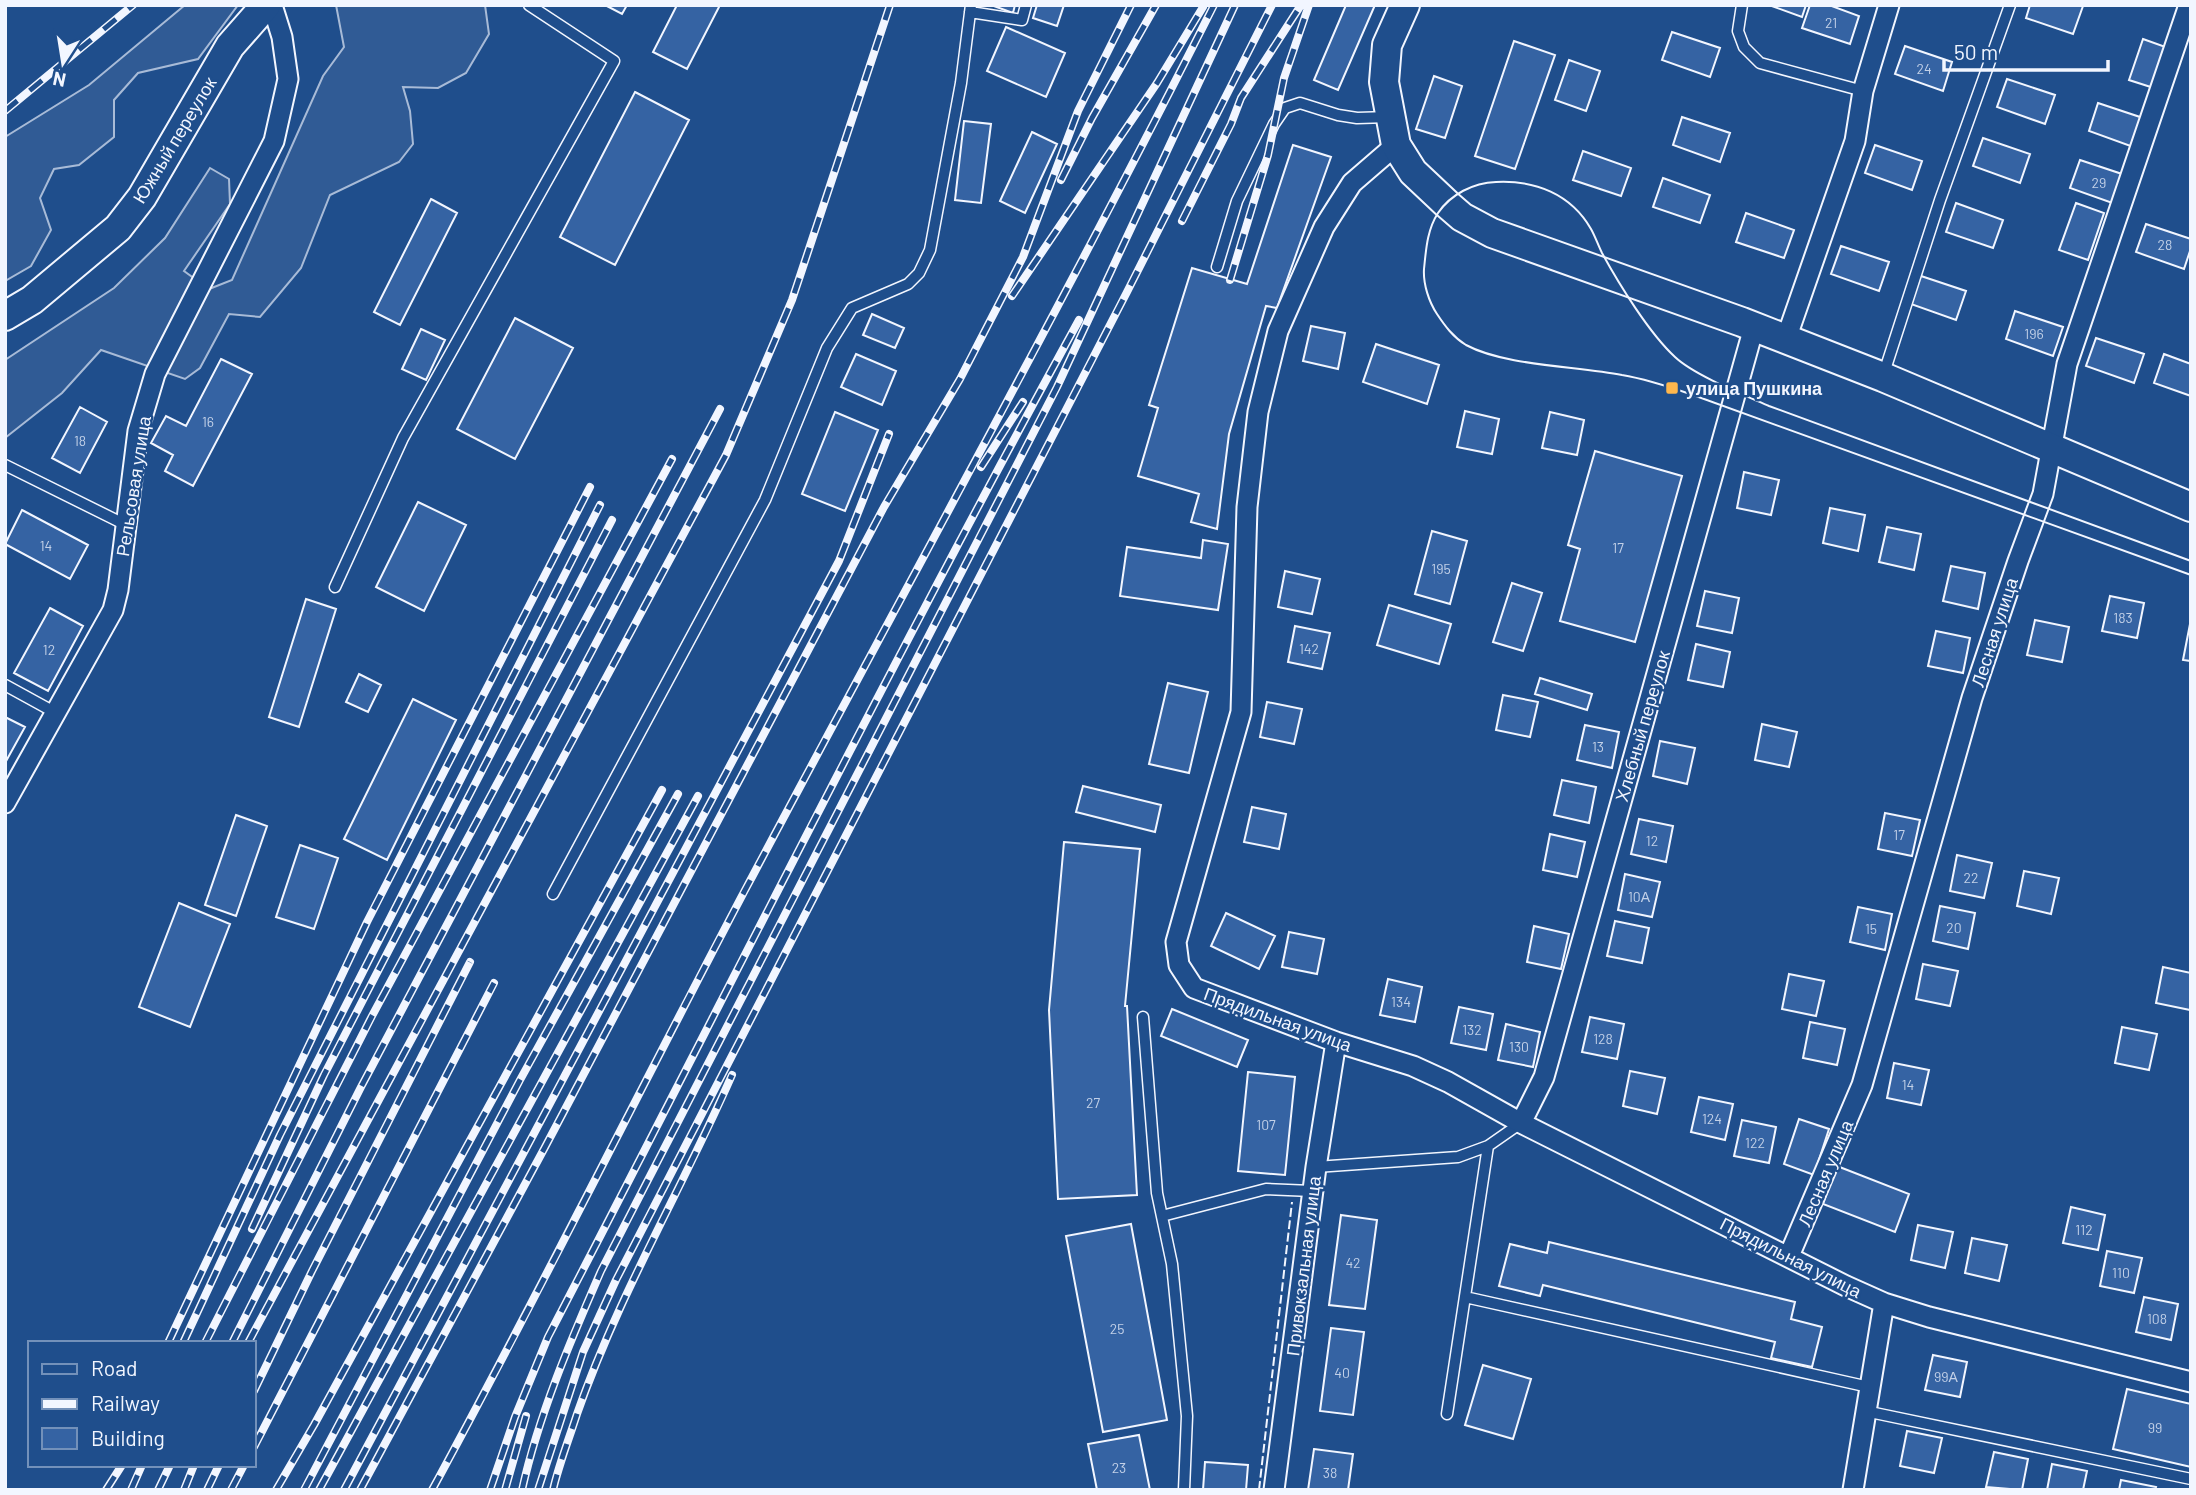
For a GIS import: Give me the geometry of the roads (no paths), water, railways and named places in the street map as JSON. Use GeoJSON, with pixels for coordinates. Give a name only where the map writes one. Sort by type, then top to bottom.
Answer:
{"type":"FeatureCollection","features":[{"type":"Feature","properties":{"kind":"street","name":"Южный переулок"},"geometry":{"type":"LineString","coordinates":[[5,316],[32,300],[118,228],[142,197],[229,46],[267,5]]}},
{"type":"Feature","properties":{"kind":"street","name":"Рельсовая улица"},"geometry":{"type":"LineString","coordinates":[[5,803],[113,610],[118,590],[138,430],[155,373],[274,141],[288,79],[282,37],[272,5]]}},
{"type":"Feature","properties":{"kind":"street"},"geometry":{"type":"LineString","coordinates":[[1405,5],[1387,45],[1384,82],[1396,145],[1413,172],[1462,217],[1492,233],[1754,327],[1883,377],[2191,507]]}},
{"type":"Feature","properties":{"kind":"street"},"geometry":{"type":"LineString","coordinates":[[1786,339],[1856,141],[1863,91],[1889,5]]}},
{"type":"Feature","properties":{"kind":"street","name":"Лесная улица"},"geometry":{"type":"LineString","coordinates":[[1789,1256],[1862,1085],[1972,698],[2043,494],[2067,364],[2189,5]]}},
{"type":"Feature","properties":{"kind":"street","name":"Прядильная улица"},"geometry":{"type":"LineString","coordinates":[[1396,145],[1352,183],[1324,227],[1278,331],[1258,412],[1247,508],[1241,712],[1176,942],[1179,965],[1194,988],[1336,1042],[1413,1066],[1448,1082],[1521,1123],[1884,1303],[1929,1317],[2191,1382]]}},
{"type":"Feature","properties":{"kind":"street","name":"Хлебный переулок"},"geometry":{"type":"LineString","coordinates":[[1521,1123],[1544,1077],[1754,327]]}},
{"type":"Feature","properties":{"kind":"street","name":"Привокзальная улица"},"geometry":{"type":"LineString","coordinates":[[1274,1490],[1312,1191],[1336,1042]]}},
{"type":"Feature","properties":{"kind":"street"},"geometry":{"type":"LineString","coordinates":[[1853,1490],[1884,1303]]}},
{"type":"Feature","properties":{"kind":"lane"},"geometry":{"type":"LineString","coordinates":[[335,587],[403,438],[614,61],[529,5]]}},
{"type":"Feature","properties":{"kind":"lane"},"geometry":{"type":"LineString","coordinates":[[553,894],[765,500],[827,348],[852,308],[908,284],[919,273],[930,250],[961,83],[970,9],[1022,20],[1026,5]]}},
{"type":"Feature","properties":{"kind":"lane"},"geometry":{"type":"LineString","coordinates":[[1742,5],[1738,32],[1744,47],[1760,63],[1863,91]]}},
{"type":"Feature","properties":{"kind":"lane"},"geometry":{"type":"LineString","coordinates":[[1883,377],[1940,200],[2010,5]]}},
{"type":"Feature","properties":{"kind":"lane"},"geometry":{"type":"LineString","coordinates":[[1217,267],[1237,201],[1274,124],[1285,108],[1300,103],[1357,118],[1389,117]]}},
{"type":"Feature","properties":{"kind":"lane"},"geometry":{"type":"LineString","coordinates":[[5,466],[126,525]]}},
{"type":"Feature","properties":{"kind":"lane"},"geometry":{"type":"LineString","coordinates":[[5,685],[56,714]]}},
{"type":"Feature","properties":{"kind":"lane"},"geometry":{"type":"LineString","coordinates":[[1143,1017],[1157,1193],[1172,1264],[1187,1416],[1184,1490]]}},
{"type":"Feature","properties":{"kind":"lane"},"geometry":{"type":"LineString","coordinates":[[1316,1167],[1458,1157],[1489,1146],[1521,1123]]}},
{"type":"Feature","properties":{"kind":"lane"},"geometry":{"type":"LineString","coordinates":[[1447,1414],[1489,1146]]}},
{"type":"Feature","properties":{"kind":"lane"},"geometry":{"type":"LineString","coordinates":[[1162,1216],[1266,1189],[1312,1191]]}},
{"type":"Feature","properties":{"kind":"lane"},"geometry":{"type":"LineString","coordinates":[[1465,1297],[1869,1387]]}},
{"type":"Feature","properties":{"kind":"lane"},"geometry":{"type":"LineString","coordinates":[[1865,1411],[2191,1479]]}},
{"type":"Feature","properties":{"kind":"tram line"},"geometry":{"type":"LineString","coordinates":[[2191,561],[1769,406],[1694,371],[1675,357],[1645,322],[1617,279],[1583,217],[1551,192],[1510,182],[1479,185],[1449,200],[1434,220],[1426,247],[1426,287],[1431,304],[1440,318],[1453,335],[1466,345],[1500,357],[1622,375],[1667,386],[2191,575]]}},
{"type":"Feature","properties":{"kind":"railway"},"geometry":{"type":"LineString","coordinates":[[5,111],[133,5]]}},
{"type":"Feature","properties":{"kind":"railway"},"geometry":{"type":"LineString","coordinates":[[249,1341],[726,455],[792,300],[890,5]]}},
{"type":"Feature","properties":{"kind":"railway"},"geometry":{"type":"LineString","coordinates":[[360,1490],[884,507],[960,379],[1023,257],[1078,111],[1131,5]]}},
{"type":"Feature","properties":{"kind":"railway"},"geometry":{"type":"LineString","coordinates":[[1061,180],[1092,118],[1156,5]]}},
{"type":"Feature","properties":{"kind":"railway"},"geometry":{"type":"LineString","coordinates":[[432,1490],[744,892],[1040,339],[1214,5]]}},
{"type":"Feature","properties":{"kind":"railway"},"geometry":{"type":"LineString","coordinates":[[522,1490],[546,1406],[601,1271],[1057,387],[1235,5]]}},
{"type":"Feature","properties":{"kind":"railway"},"geometry":{"type":"LineString","coordinates":[[538,1490],[583,1352],[616,1280],[1127,292],[1272,5]]}},
{"type":"Feature","properties":{"kind":"railway"},"geometry":{"type":"LineString","coordinates":[[1182,221],[1231,124],[1241,98],[1301,5]]}},
{"type":"Feature","properties":{"kind":"railway"},"geometry":{"type":"LineString","coordinates":[[1230,280],[1268,155],[1284,78],[1309,5]]}},
{"type":"Feature","properties":{"kind":"railway"},"geometry":{"type":"LineString","coordinates":[[1012,296],[1157,83],[1203,7]]}},
{"type":"Feature","properties":{"kind":"railway"},"geometry":{"type":"LineString","coordinates":[[490,1490],[515,1417],[548,1337],[877,699],[1079,320]]}},
{"type":"Feature","properties":{"kind":"railway"},"geometry":{"type":"LineString","coordinates":[[981,467],[1023,402]]}},
{"type":"Feature","properties":{"kind":"railway"},"geometry":{"type":"LineString","coordinates":[[233,1341],[361,1087],[720,409]]}},
{"type":"Feature","properties":{"kind":"railway"},"geometry":{"type":"LineString","coordinates":[[344,1490],[839,561],[889,434]]}},
{"type":"Feature","properties":{"kind":"railway"},"geometry":{"type":"LineString","coordinates":[[206,1341],[372,1016],[672,459]]}},
{"type":"Feature","properties":{"kind":"railway"},"geometry":{"type":"LineString","coordinates":[[169,1341],[367,922],[590,487]]}},
{"type":"Feature","properties":{"kind":"railway"},"geometry":{"type":"LineString","coordinates":[[184,1341],[280,1135],[600,505]]}},
{"type":"Feature","properties":{"kind":"railway"},"geometry":{"type":"LineString","coordinates":[[252,1229],[324,1075],[612,520]]}},
{"type":"Feature","properties":{"kind":"railway"},"geometry":{"type":"LineString","coordinates":[[276,1490],[662,790]]}},
{"type":"Feature","properties":{"kind":"railway"},"geometry":{"type":"LineString","coordinates":[[304,1490],[520,1080],[678,794]]}},
{"type":"Feature","properties":{"kind":"railway"},"geometry":{"type":"LineString","coordinates":[[319,1490],[698,796]]}},
{"type":"Feature","properties":{"kind":"railway"},"geometry":{"type":"LineString","coordinates":[[256,1387],[312,1271],[470,962]]}},
{"type":"Feature","properties":{"kind":"railway"},"geometry":{"type":"LineString","coordinates":[[256,1443],[494,983]]}},
{"type":"Feature","properties":{"kind":"railway"},"geometry":{"type":"LineString","coordinates":[[553,1490],[577,1414],[611,1327],[732,1075]]}},
{"type":"Feature","properties":{"kind":"railway"},"geometry":{"type":"LineString","coordinates":[[505,1490],[526,1416]]}},
{"type":"Feature","properties":{"kind":"railway"},"geometry":{"type":"LineString","coordinates":[[106,1490],[121,1467]]}},
{"type":"Feature","properties":{"kind":"railway"},"geometry":{"type":"LineString","coordinates":[[131,1490],[141,1467]]}},
{"type":"Feature","properties":{"kind":"railway"},"geometry":{"type":"LineString","coordinates":[[158,1490],[169,1467]]}},
{"type":"Feature","properties":{"kind":"railway"},"geometry":{"type":"LineString","coordinates":[[184,1490],[193,1467]]}},
{"type":"Feature","properties":{"kind":"railway"},"geometry":{"type":"LineString","coordinates":[[207,1490],[218,1467]]}},
{"type":"Feature","properties":{"kind":"railway"},"geometry":{"type":"LineString","coordinates":[[231,1490],[243,1467]]}},
{"type":"Feature","properties":{"kind":"place","name":"улица Пушкина"},"geometry":{"type":"Point","coordinates":[1672,388]}}]}
